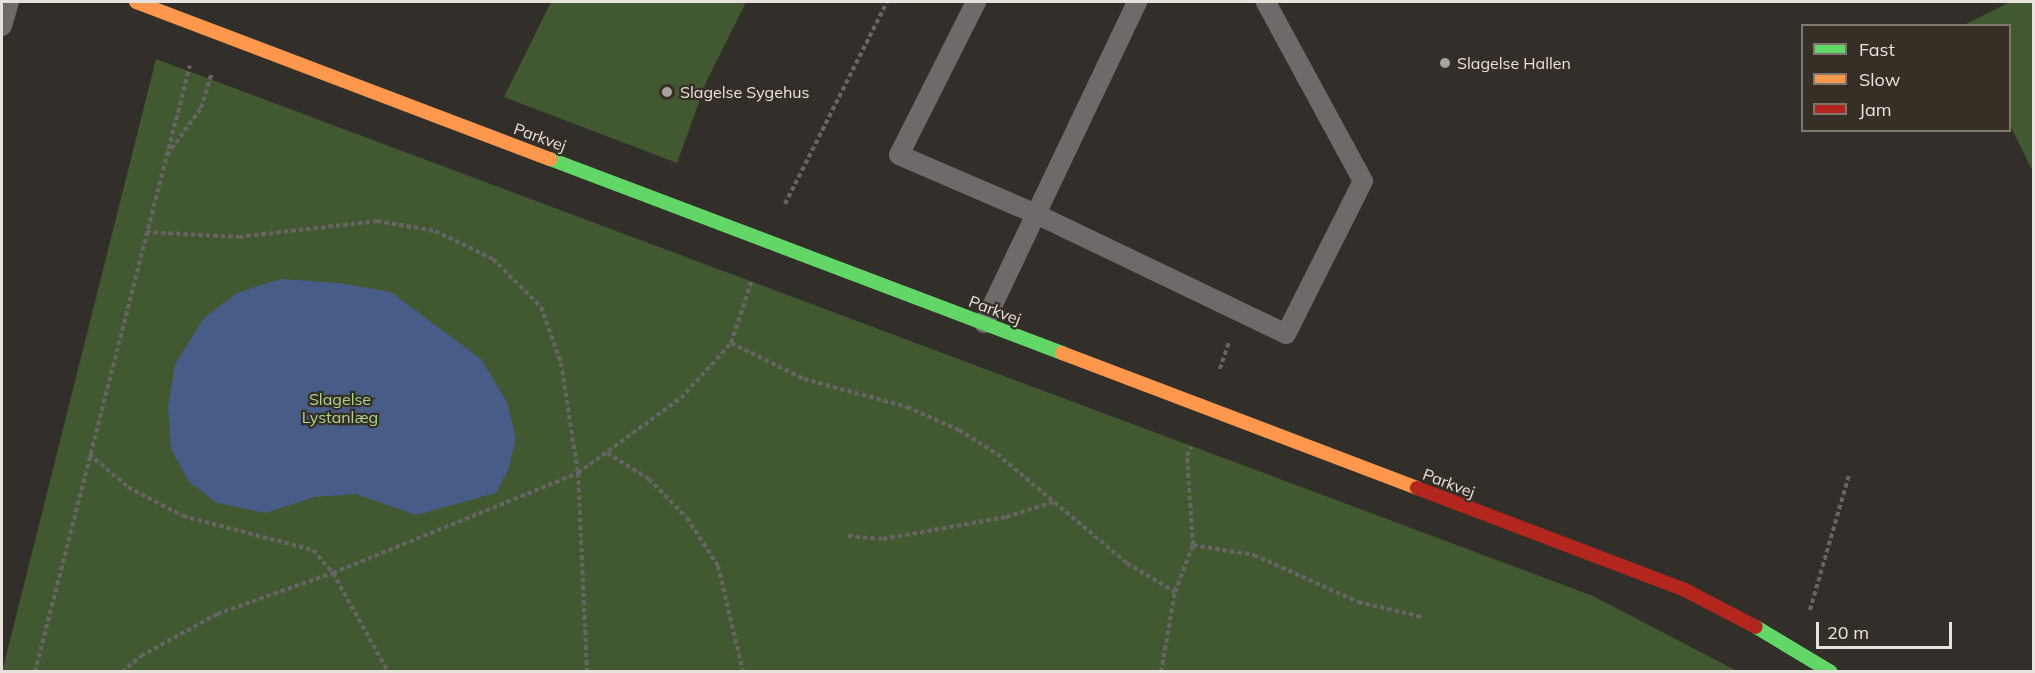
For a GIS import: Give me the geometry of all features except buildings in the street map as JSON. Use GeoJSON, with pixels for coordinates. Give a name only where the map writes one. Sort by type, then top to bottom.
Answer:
{"type":"FeatureCollection","features":[{"type":"Feature","properties":{"kind":"street","name":"Parkvej"},"geometry":{"type":"LineString","coordinates":[[136,2],[766,239],[1683,589],[1798,649],[1831,672]]}},
{"type":"Feature","properties":{"kind":"lane"},"geometry":{"type":"LineString","coordinates":[[2,26],[9,2]]}},
{"type":"Feature","properties":{"kind":"lane"},"geometry":{"type":"LineString","coordinates":[[976,2],[899,155],[1036,214],[1286,334],[1363,181],[1266,2]]}},
{"type":"Feature","properties":{"kind":"lane"},"geometry":{"type":"LineString","coordinates":[[984,323],[1137,2]]}},
{"type":"Feature","properties":{"kind":"path"},"geometry":{"type":"LineString","coordinates":[[122,672],[141,656],[217,614],[333,573],[578,473],[681,398],[731,343],[766,239],[887,2]]}},
{"type":"Feature","properties":{"kind":"path"},"geometry":{"type":"LineString","coordinates":[[165,158],[201,108],[224,37]]}},
{"type":"Feature","properties":{"kind":"path"},"geometry":{"type":"LineString","coordinates":[[35,672],[179,102]]}},
{"type":"Feature","properties":{"kind":"path"},"geometry":{"type":"LineString","coordinates":[[146,232],[239,237],[377,221],[435,231],[493,259],[542,307],[561,363],[578,473],[587,672]]}},
{"type":"Feature","properties":{"kind":"path"},"geometry":{"type":"LineString","coordinates":[[1161,672],[1175,592],[1192,545],[1187,456],[1240,313]]}},
{"type":"Feature","properties":{"kind":"path"},"geometry":{"type":"LineString","coordinates":[[731,343],[804,379],[907,408],[959,430],[997,454],[1127,563],[1175,592]]}},
{"type":"Feature","properties":{"kind":"path"},"geometry":{"type":"LineString","coordinates":[[608,453],[649,479],[687,518],[718,566],[743,672]]}},
{"type":"Feature","properties":{"kind":"path"},"geometry":{"type":"LineString","coordinates":[[89,454],[128,487],[183,516],[313,550],[333,573],[388,672]]}},
{"type":"Feature","properties":{"kind":"path"},"geometry":{"type":"LineString","coordinates":[[1798,649],[1849,475]]}},
{"type":"Feature","properties":{"kind":"path"},"geometry":{"type":"LineString","coordinates":[[848,536],[882,539],[1006,517],[1054,502]]}},
{"type":"Feature","properties":{"kind":"path"},"geometry":{"type":"LineString","coordinates":[[1192,545],[1254,555],[1358,602],[1422,617]]}},
{"type":"Feature","properties":{"kind":"green space"},"geometry":{"type":"Polygon","coordinates":[[[551,2],[746,2],[707,80],[677,163],[504,97],[551,2]]]}},
{"type":"Feature","properties":{"kind":"green space"},"geometry":{"type":"Polygon","coordinates":[[[2010,2],[2033,2],[2033,172],[2011,127],[2011,24],[1966,24],[2010,2]]]}},
{"type":"Feature","properties":{"kind":"green space","name":"Slagelse Lystanlæg"},"geometry":{"type":"Polygon","coordinates":[[[156,59],[1593,596],[1737,671],[2,672],[156,59]]]}},
{"type":"Feature","properties":{"kind":"water"},"geometry":{"type":"Polygon","coordinates":[[[281,279],[340,283],[391,292],[481,359],[507,402],[516,439],[508,471],[496,493],[416,515],[356,494],[315,497],[266,513],[217,503],[189,482],[171,449],[168,407],[175,364],[204,318],[237,293],[281,279]]]}},
{"type":"Feature","properties":{"kind":"traffic: fast"},"geometry":{"type":"LineString","coordinates":[[550,159],[1062,353]]}},
{"type":"Feature","properties":{"kind":"traffic: fast"},"geometry":{"type":"LineString","coordinates":[[1756,627],[1831,672]]}},
{"type":"Feature","properties":{"kind":"traffic: slow"},"geometry":{"type":"LineString","coordinates":[[136,2],[550,159]]}},
{"type":"Feature","properties":{"kind":"traffic: slow"},"geometry":{"type":"LineString","coordinates":[[1062,353],[1417,488]]}},
{"type":"Feature","properties":{"kind":"traffic: jam"},"geometry":{"type":"LineString","coordinates":[[1417,488],[1683,589],[1756,627]]}},
{"type":"Feature","properties":{"kind":"place","name":"Slagelse Hallen"},"geometry":{"type":"Point","coordinates":[1445,63]}},
{"type":"Feature","properties":{"kind":"place","name":"Slagelse Sygehus"},"geometry":{"type":"Point","coordinates":[667,92]}}]}
